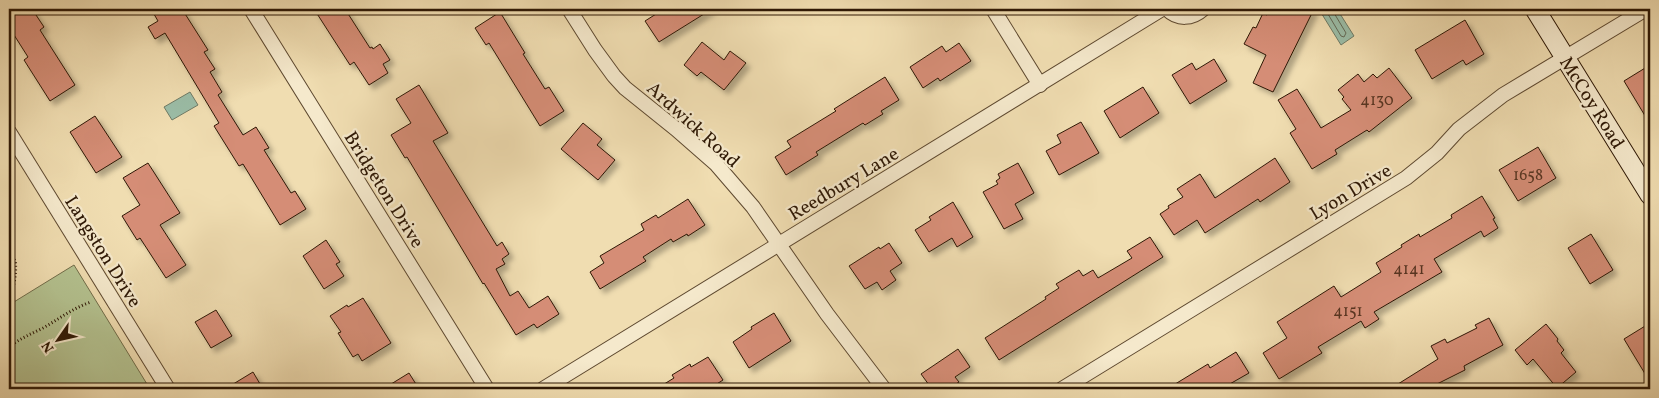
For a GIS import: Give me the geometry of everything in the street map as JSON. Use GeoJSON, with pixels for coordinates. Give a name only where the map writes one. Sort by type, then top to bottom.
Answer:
{"type":"FeatureCollection","features":[{"type":"Feature","properties":{"kind":"main road","name":"McCoy Road"},"geometry":{"type":"LineString","coordinates":[[1535,9],[1650,196]]}},
{"type":"Feature","properties":{"kind":"street","name":"Bridgeton Drive"},"geometry":{"type":"LineString","coordinates":[[251,9],[487,389]]}},
{"type":"Feature","properties":{"kind":"street","name":"Ardwick Road"},"geometry":{"type":"LineString","coordinates":[[570,9],[595,50],[625,88],[716,164],[753,207],[827,314],[884,389]]}},
{"type":"Feature","properties":{"kind":"street"},"geometry":{"type":"LineString","coordinates":[[993,9],[1040,85]]}},
{"type":"Feature","properties":{"kind":"street","name":"Reedbury Lane"},"geometry":{"type":"LineString","coordinates":[[543,389],[1162,9]]}},
{"type":"Feature","properties":{"kind":"street"},"geometry":{"type":"LineString","coordinates":[[1167,9],[1174,15],[1182,17],[1196,15],[1203,9]]}},
{"type":"Feature","properties":{"kind":"street","name":"Lyon Drive"},"geometry":{"type":"LineString","coordinates":[[1062,389],[1406,178],[1437,153],[1480,112],[1503,95],[1646,9]]}},
{"type":"Feature","properties":{"kind":"street","name":"Langston Drive"},"geometry":{"type":"LineString","coordinates":[[9,132],[168,389]]}},
{"type":"Feature","properties":{"kind":"path"},"geometry":{"type":"LineString","coordinates":[[9,250],[15,262],[15,267],[12,293],[9,297]]}},
{"type":"Feature","properties":{"kind":"path"},"geometry":{"type":"LineString","coordinates":[[9,339],[10,346],[44,328],[75,308],[91,302]]}},
{"type":"Feature","properties":{"kind":"shaded area"},"geometry":{"type":"Polygon","coordinates":[[[74,265],[150,389],[9,389],[9,305],[74,265]]]}},
{"type":"Feature","properties":{"kind":"water"},"geometry":{"type":"Polygon","coordinates":[[[1323,9],[1337,9],[1354,36],[1341,45],[1320,11],[1323,9]]]}},
{"type":"Feature","properties":{"kind":"water"},"geometry":{"type":"Polygon","coordinates":[[[190,92],[198,105],[172,120],[164,107],[190,92]]]}},
{"type":"Feature","properties":{"kind":"building"},"geometry":{"type":"Polygon","coordinates":[[[9,9],[32,9],[44,27],[40,30],[75,85],[50,101],[24,60],[28,57],[9,27],[9,9]]]}},
{"type":"Feature","properties":{"kind":"building"},"geometry":{"type":"Polygon","coordinates":[[[151,9],[182,9],[208,50],[204,52],[215,69],[210,72],[222,92],[218,95],[243,135],[256,127],[269,148],[264,150],[291,193],[295,191],[306,209],[280,225],[243,164],[239,166],[214,126],[219,123],[165,33],[155,39],[148,27],[158,21],[151,9]]]}},
{"type":"Feature","properties":{"kind":"building"},"geometry":{"type":"Polygon","coordinates":[[[314,9],[345,9],[370,48],[372,47],[373,49],[380,44],[390,60],[383,64],[388,73],[369,85],[354,62],[350,65],[314,9]]]}},
{"type":"Feature","properties":{"kind":"building"},"geometry":{"type":"Polygon","coordinates":[[[664,9],[712,9],[659,42],[645,21],[664,9]]]}},
{"type":"Feature","properties":{"kind":"building"},"geometry":{"type":"Polygon","coordinates":[[[1270,9],[1314,9],[1273,92],[1253,83],[1266,55],[1244,44],[1253,27],[1256,28],[1263,13],[1267,15],[1270,9]]]}},
{"type":"Feature","properties":{"kind":"building"},"geometry":{"type":"Polygon","coordinates":[[[500,12],[545,89],[549,87],[564,111],[540,126],[489,43],[486,45],[475,28],[500,12]]]}},
{"type":"Feature","properties":{"kind":"building"},"geometry":{"type":"Polygon","coordinates":[[[1465,20],[1484,54],[1466,65],[1463,60],[1432,79],[1415,50],[1465,20]]]}},
{"type":"Feature","properties":{"kind":"building"},"geometry":{"type":"Polygon","coordinates":[[[702,42],[724,60],[730,51],[746,63],[724,90],[701,72],[697,76],[684,65],[702,42]]]}},
{"type":"Feature","properties":{"kind":"building"},"geometry":{"type":"Polygon","coordinates":[[[959,43],[971,61],[940,81],[938,78],[923,88],[910,67],[942,46],[946,52],[959,43]]]}},
{"type":"Feature","properties":{"kind":"building"},"geometry":{"type":"Polygon","coordinates":[[[1214,59],[1227,81],[1190,104],[1172,75],[1192,63],[1196,70],[1214,59]]]}},
{"type":"Feature","properties":{"kind":"building"},"geometry":{"type":"Polygon","coordinates":[[[1650,65],[1650,124],[1624,81],[1650,65]]]}},
{"type":"Feature","properties":{"kind":"building"},"geometry":{"type":"Polygon","coordinates":[[[1389,68],[1412,98],[1369,132],[1367,130],[1335,150],[1337,154],[1312,169],[1290,133],[1296,129],[1278,100],[1297,89],[1321,128],[1351,110],[1342,99],[1344,97],[1338,90],[1358,74],[1364,82],[1373,74],[1377,78],[1389,68]]]}},
{"type":"Feature","properties":{"kind":"building"},"geometry":{"type":"Polygon","coordinates":[[[885,77],[899,100],[881,111],[883,114],[865,125],[863,123],[816,152],[818,155],[786,175],[775,157],[791,147],[787,141],[836,111],[834,109],[885,77]]]}},
{"type":"Feature","properties":{"kind":"building"},"geometry":{"type":"Polygon","coordinates":[[[419,85],[448,133],[433,141],[497,246],[502,242],[509,254],[502,259],[505,264],[496,269],[510,296],[518,291],[529,308],[548,296],[559,314],[537,328],[534,324],[516,335],[483,284],[407,157],[405,158],[391,135],[411,123],[396,99],[419,85]]]}},
{"type":"Feature","properties":{"kind":"building"},"geometry":{"type":"Polygon","coordinates":[[[1143,87],[1159,113],[1120,138],[1104,111],[1143,87]]]}},
{"type":"Feature","properties":{"kind":"building"},"geometry":{"type":"Polygon","coordinates":[[[95,116],[122,157],[96,173],[70,132],[95,116]]]}},
{"type":"Feature","properties":{"kind":"building"},"geometry":{"type":"Polygon","coordinates":[[[1081,122],[1099,153],[1059,175],[1046,151],[1061,143],[1057,135],[1081,122]]]}},
{"type":"Feature","properties":{"kind":"building"},"geometry":{"type":"Polygon","coordinates":[[[583,123],[602,139],[597,145],[615,160],[598,180],[561,149],[583,123]]]}},
{"type":"Feature","properties":{"kind":"building"},"geometry":{"type":"Polygon","coordinates":[[[1538,147],[1556,178],[1518,201],[1499,170],[1538,147]]]}},
{"type":"Feature","properties":{"kind":"building"},"geometry":{"type":"Polygon","coordinates":[[[1275,158],[1290,182],[1260,202],[1258,199],[1205,233],[1197,220],[1174,235],[1160,214],[1169,208],[1168,206],[1183,197],[1177,189],[1200,174],[1215,198],[1275,158]]]}},
{"type":"Feature","properties":{"kind":"building"},"geometry":{"type":"Polygon","coordinates":[[[148,163],[180,213],[160,225],[186,265],[166,278],[140,238],[137,240],[122,216],[140,205],[123,178],[148,163]]]}},
{"type":"Feature","properties":{"kind":"building"},"geometry":{"type":"Polygon","coordinates":[[[1018,163],[1034,193],[1015,204],[1023,219],[1004,229],[983,192],[998,184],[996,181],[1000,178],[998,174],[1018,163]]]}},
{"type":"Feature","properties":{"kind":"building"},"geometry":{"type":"Polygon","coordinates":[[[1482,196],[1495,218],[1493,219],[1498,228],[1484,237],[1481,231],[1434,259],[1442,272],[1374,312],[1379,319],[1365,328],[1361,321],[1318,347],[1322,353],[1279,379],[1263,353],[1287,338],[1277,322],[1334,286],[1341,297],[1381,272],[1376,263],[1402,247],[1401,245],[1419,234],[1420,237],[1452,218],[1451,215],[1482,196]]]}},
{"type":"Feature","properties":{"kind":"building"},"geometry":{"type":"Polygon","coordinates":[[[688,199],[705,225],[688,236],[687,234],[673,242],[671,239],[643,257],[646,261],[600,289],[590,272],[604,263],[600,256],[644,230],[641,224],[656,215],[658,218],[688,199]]]}},
{"type":"Feature","properties":{"kind":"building"},"geometry":{"type":"Polygon","coordinates":[[[953,202],[973,237],[957,247],[952,238],[929,252],[915,230],[931,220],[929,217],[953,202]]]}},
{"type":"Feature","properties":{"kind":"building"},"geometry":{"type":"Polygon","coordinates":[[[1591,234],[1613,270],[1590,284],[1568,248],[1591,234]]]}},
{"type":"Feature","properties":{"kind":"building"},"geometry":{"type":"Polygon","coordinates":[[[1150,237],[1163,257],[999,360],[985,338],[1046,299],[1045,297],[1059,288],[1056,284],[1079,270],[1083,276],[1093,270],[1098,278],[1132,258],[1127,251],[1150,237]]]}},
{"type":"Feature","properties":{"kind":"building"},"geometry":{"type":"Polygon","coordinates":[[[326,240],[340,262],[336,264],[344,276],[324,289],[303,256],[326,240]]]}},
{"type":"Feature","properties":{"kind":"building"},"geometry":{"type":"Polygon","coordinates":[[[889,243],[902,263],[890,271],[896,280],[882,290],[877,282],[865,289],[849,266],[879,247],[880,249],[889,243]]]}},
{"type":"Feature","properties":{"kind":"building"},"geometry":{"type":"Polygon","coordinates":[[[363,298],[391,343],[362,361],[358,354],[353,357],[338,333],[341,332],[330,316],[347,305],[348,307],[363,298]]]}},
{"type":"Feature","properties":{"kind":"building"},"geometry":{"type":"Polygon","coordinates":[[[216,310],[232,336],[211,348],[195,322],[216,310]]]}},
{"type":"Feature","properties":{"kind":"building"},"geometry":{"type":"Polygon","coordinates":[[[774,313],[791,341],[749,368],[733,342],[752,329],[751,327],[774,313]]]}},
{"type":"Feature","properties":{"kind":"building"},"geometry":{"type":"Polygon","coordinates":[[[1489,318],[1503,345],[1464,366],[1465,370],[1427,389],[1390,389],[1438,359],[1431,346],[1445,339],[1447,343],[1477,328],[1475,325],[1489,318]]]}},
{"type":"Feature","properties":{"kind":"building"},"geometry":{"type":"Polygon","coordinates":[[[1650,323],[1650,382],[1624,339],[1650,323]]]}},
{"type":"Feature","properties":{"kind":"building"},"geometry":{"type":"Polygon","coordinates":[[[1546,324],[1564,350],[1561,353],[1576,372],[1557,388],[1533,359],[1527,365],[1515,350],[1546,324]]]}},
{"type":"Feature","properties":{"kind":"building"},"geometry":{"type":"Polygon","coordinates":[[[958,349],[970,367],[955,377],[959,382],[948,389],[932,389],[921,374],[958,349]]]}},
{"type":"Feature","properties":{"kind":"building"},"geometry":{"type":"Polygon","coordinates":[[[1236,352],[1249,373],[1221,389],[1167,389],[1208,364],[1210,368],[1236,352]]]}},
{"type":"Feature","properties":{"kind":"building"},"geometry":{"type":"Polygon","coordinates":[[[708,357],[723,380],[709,389],[656,389],[674,378],[672,375],[690,364],[691,367],[708,357]]]}},
{"type":"Feature","properties":{"kind":"building"},"geometry":{"type":"Polygon","coordinates":[[[253,372],[263,389],[225,389],[253,372]]]}},
{"type":"Feature","properties":{"kind":"building"},"geometry":{"type":"Polygon","coordinates":[[[409,373],[419,389],[383,389],[409,373]]]}}]}
